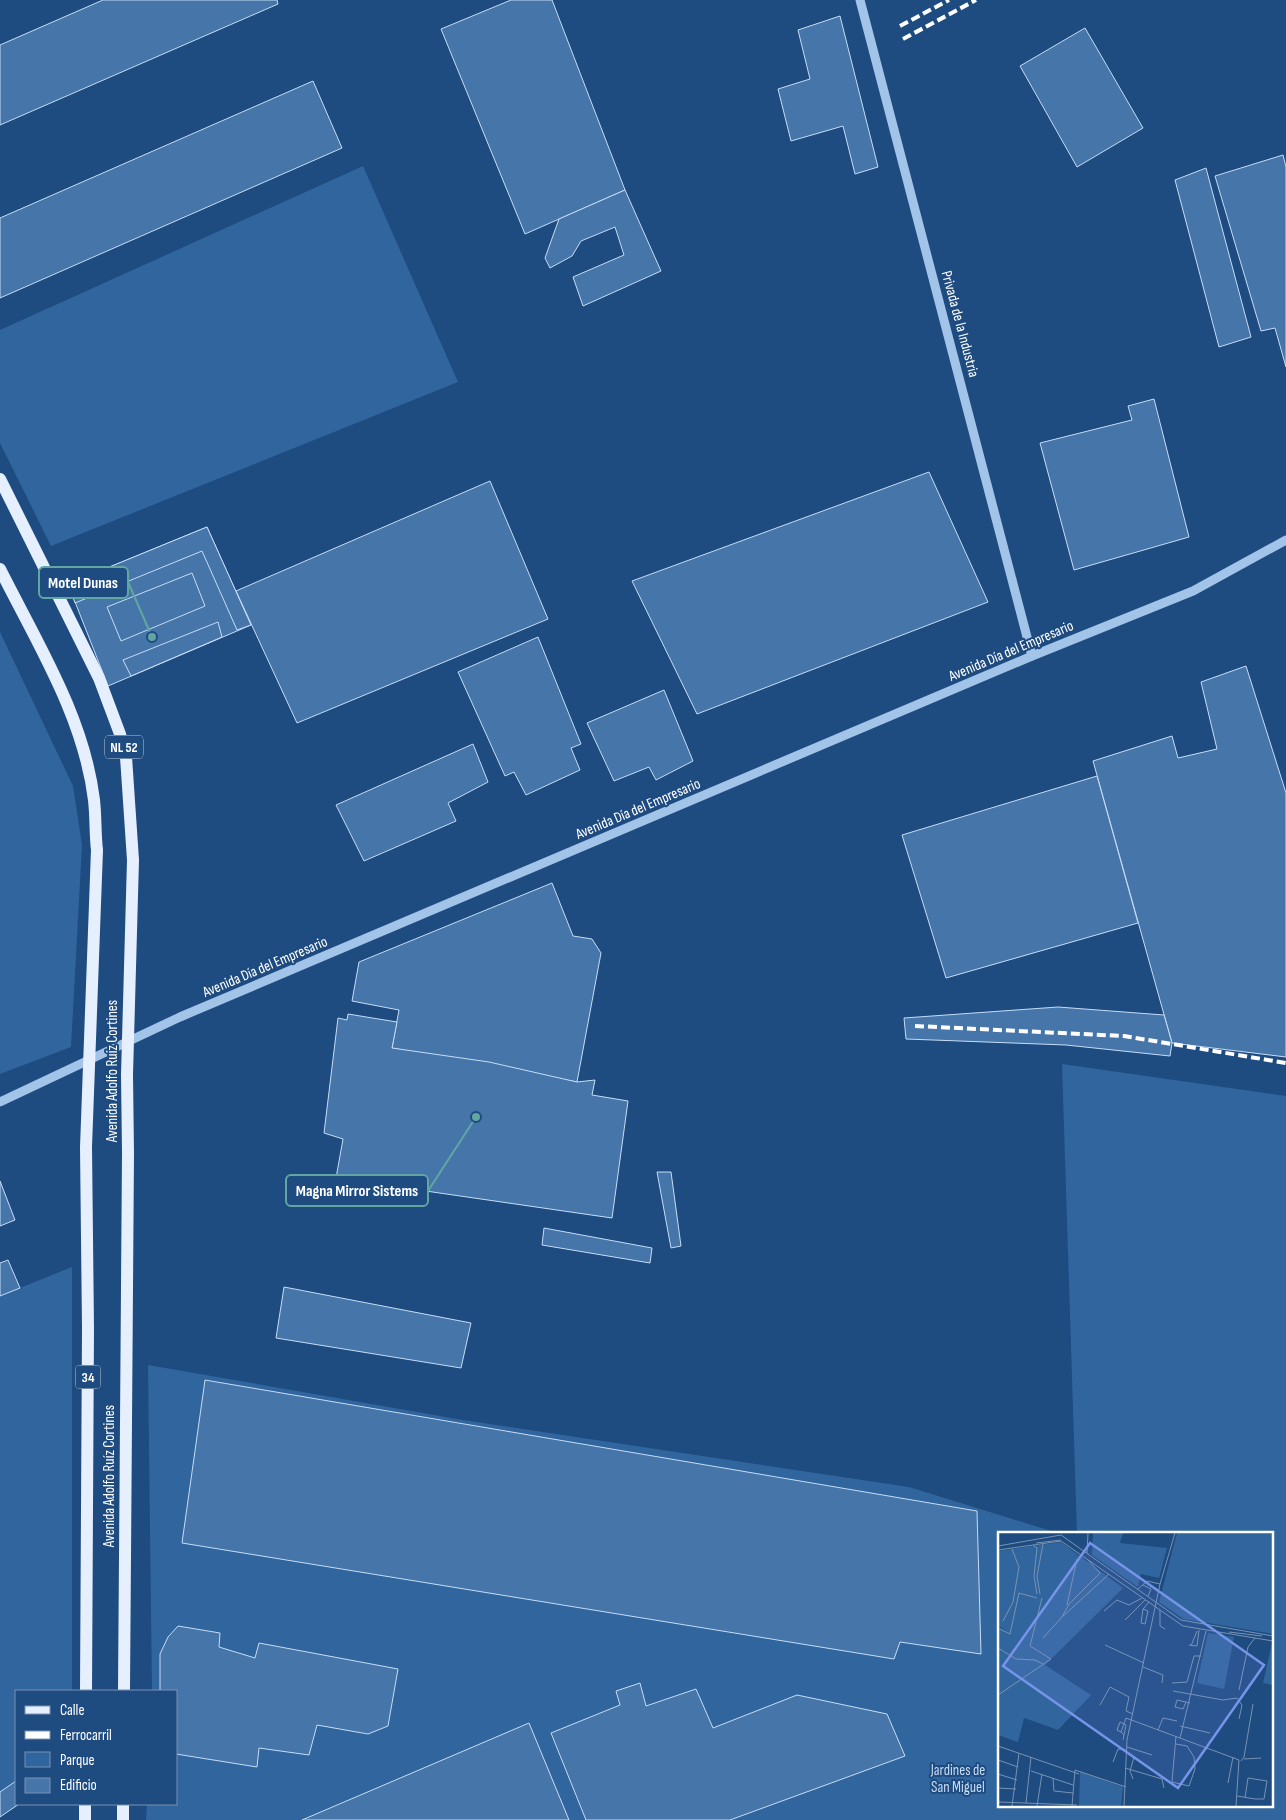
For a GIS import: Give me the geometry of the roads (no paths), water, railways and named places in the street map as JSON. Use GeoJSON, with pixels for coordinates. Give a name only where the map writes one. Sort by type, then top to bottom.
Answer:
{"type":"FeatureCollection","features":[{"type":"Feature","properties":{"kind":"main road","name":"Avenida Adolfo Ruíz Cortines"},"geometry":{"type":"LineString","coordinates":[[0,479],[96,672],[120,734],[126,757],[133,860],[127,1042],[124,1690]]}},
{"type":"Feature","properties":{"kind":"main road","name":"Avenida Adolfo Ruíz Cortines"},"geometry":{"type":"LineString","coordinates":[[0,569],[66,701],[82,747],[94,801],[97,850],[86,1147],[88,1328],[86,1690]]}},
{"type":"Feature","properties":{"kind":"main road"},"geometry":{"type":"LineString","coordinates":[[85,1805],[85,1820]]}},
{"type":"Feature","properties":{"kind":"main road"},"geometry":{"type":"LineString","coordinates":[[123,1805],[123,1820]]}},
{"type":"Feature","properties":{"kind":"street","name":"Privada de la Industria"},"geometry":{"type":"LineString","coordinates":[[860,0],[1032,656]]}},
{"type":"Feature","properties":{"kind":"street","name":"Avenida Día del Empresario"},"geometry":{"type":"LineString","coordinates":[[0,1102],[180,1017],[1032,656],[1192,591],[1286,540]]}},
{"type":"Feature","properties":{"kind":"railway"},"geometry":{"type":"LineString","coordinates":[[900,26],[949,0]]}},
{"type":"Feature","properties":{"kind":"railway"},"geometry":{"type":"LineString","coordinates":[[903,39],[976,0]]}},
{"type":"Feature","properties":{"kind":"railway"},"geometry":{"type":"LineString","coordinates":[[915,1026],[1124,1036],[1286,1063]]}},
{"type":"Feature","properties":{"kind":"place","name":"Motel Dunas"},"geometry":{"type":"Point","coordinates":[152,637]}},
{"type":"Feature","properties":{"kind":"place","name":"Magna Mirror Sistems"},"geometry":{"type":"Point","coordinates":[476,1117]}},
{"type":"Feature","properties":{"kind":"park label","name":"Jardines de San Miguel"},"geometry":{"type":"Point","coordinates":[958,1778]}}]}
